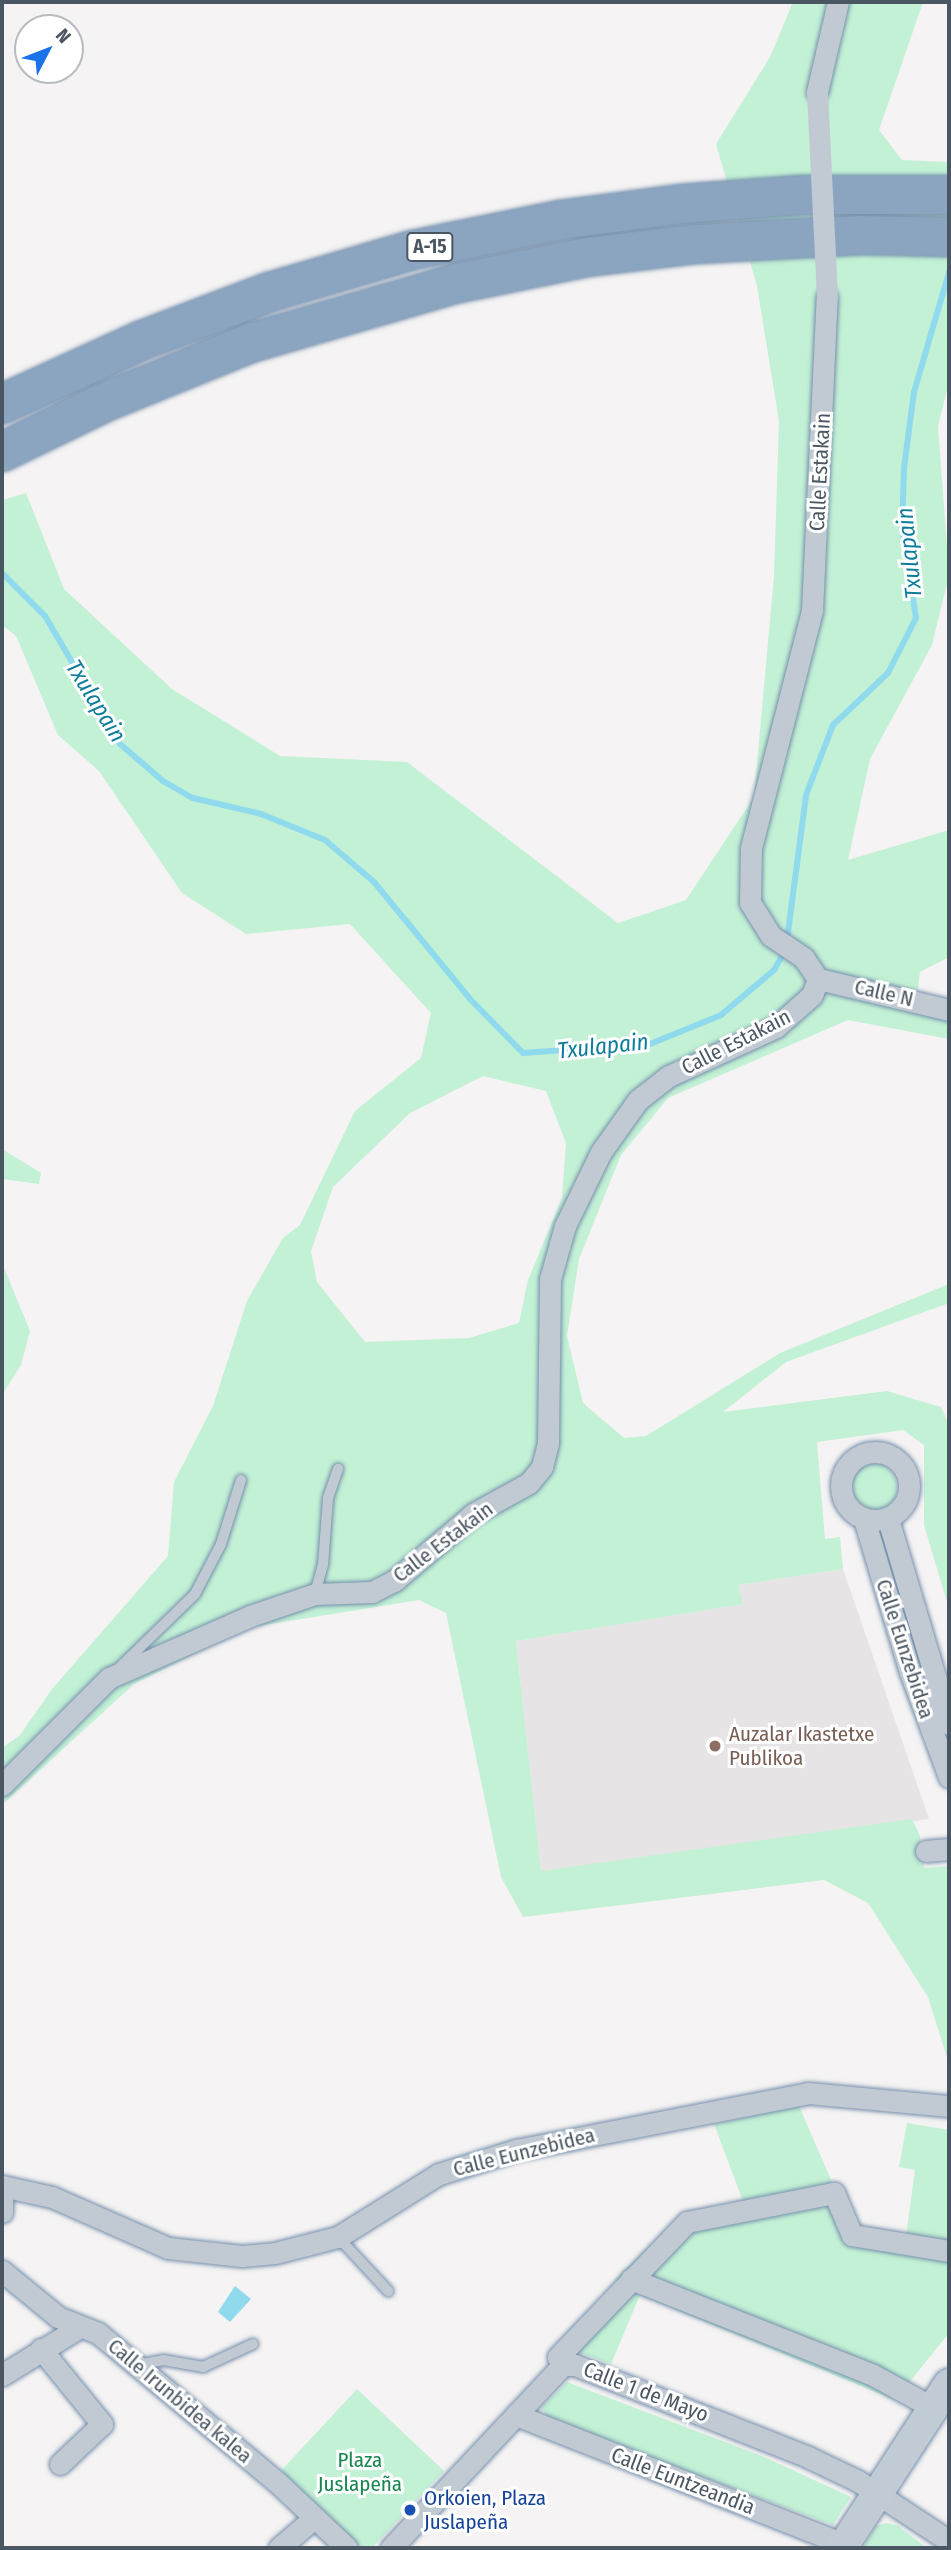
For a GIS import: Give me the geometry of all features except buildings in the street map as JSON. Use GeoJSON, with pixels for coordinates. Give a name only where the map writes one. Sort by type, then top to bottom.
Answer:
{"type":"FeatureCollection","features":[{"type":"Feature","properties":{"kind":"highway","name":"A-15"},"geometry":{"type":"LineString","coordinates":[[2,404],[141,341],[231,307],[413,250],[560,220],[681,204],[882,193],[949,195]]}},
{"type":"Feature","properties":{"kind":"highway","name":"A-15"},"geometry":{"type":"LineString","coordinates":[[2,452],[104,402],[250,343],[458,283],[587,257],[696,244],[862,235],[949,237]]}},
{"type":"Feature","properties":{"kind":"street","name":"Calle Estakain"},"geometry":{"type":"LineString","coordinates":[[109,1678],[250,1616],[315,1594],[372,1592],[394,1581],[473,1514],[529,1483],[542,1467],[550,1399],[550,1279],[565,1226],[601,1152],[638,1100],[681,1070],[776,1027],[797,1012],[818,979],[804,958],[771,936],[750,904],[751,848],[812,610],[827,297],[817,92],[838,2]]}},
{"type":"Feature","properties":{"kind":"street","name":"Calle N"},"geometry":{"type":"LineString","coordinates":[[818,979],[949,1010]]}},
{"type":"Feature","properties":{"kind":"street","name":"Calle Eunzebidea"},"geometry":{"type":"LineString","coordinates":[[949,1724],[888,1519],[906,1504],[910,1480],[898,1460],[876,1451],[853,1460],[841,1480],[844,1501],[864,1519],[910,1672],[949,1777]]}},
{"type":"Feature","properties":{"kind":"street"},"geometry":{"type":"LineString","coordinates":[[864,1519],[888,1519]]}},
{"type":"Feature","properties":{"kind":"street"},"geometry":{"type":"LineString","coordinates":[[2,1785],[109,1678]]}},
{"type":"Feature","properties":{"kind":"street"},"geometry":{"type":"LineString","coordinates":[[926,1851],[949,1849]]}},
{"type":"Feature","properties":{"kind":"street","name":"Calle Eunzebidea"},"geometry":{"type":"LineString","coordinates":[[2,2186],[52,2197],[168,2248],[242,2256],[275,2253],[338,2237],[439,2174],[516,2150],[808,2093],[949,2106]]}},
{"type":"Feature","properties":{"kind":"street"},"geometry":{"type":"LineString","coordinates":[[563,2365],[558,2357],[687,2222],[834,2193],[852,2235],[949,2251]]}},
{"type":"Feature","properties":{"kind":"street"},"geometry":{"type":"LineString","coordinates":[[2,2196],[2,2212]]}},
{"type":"Feature","properties":{"kind":"street","name":"Calle Irunbidea kalea"},"geometry":{"type":"LineString","coordinates":[[2,2271],[78,2328],[98,2333],[347,2548]]}},
{"type":"Feature","properties":{"kind":"street"},"geometry":{"type":"LineString","coordinates":[[631,2279],[873,2375],[941,2395],[874,2493],[846,2547]]}},
{"type":"Feature","properties":{"kind":"street"},"geometry":{"type":"LineString","coordinates":[[2,2375],[78,2328]]}},
{"type":"Feature","properties":{"kind":"street"},"geometry":{"type":"LineString","coordinates":[[41,2349],[102,2424],[60,2464]]}},
{"type":"Feature","properties":{"kind":"street","name":"Calle 1 de Mayo"},"geometry":{"type":"LineString","coordinates":[[391,2548],[563,2365],[575,2365],[808,2457],[874,2493],[949,2541]]}},
{"type":"Feature","properties":{"kind":"street","name":"Calle Euntzeandia"},"geometry":{"type":"LineString","coordinates":[[516,2415],[846,2547]]}},
{"type":"Feature","properties":{"kind":"street"},"geometry":{"type":"LineString","coordinates":[[279,2548],[314,2518]]}},
{"type":"Feature","properties":{"kind":"lane"},"geometry":{"type":"LineString","coordinates":[[315,1594],[323,1564],[328,1498],[338,1469]]}},
{"type":"Feature","properties":{"kind":"lane"},"geometry":{"type":"LineString","coordinates":[[109,1678],[195,1594],[221,1544],[241,1480]]}},
{"type":"Feature","properties":{"kind":"lane"},"geometry":{"type":"LineString","coordinates":[[338,2237],[388,2291]]}},
{"type":"Feature","properties":{"kind":"lane"},"geometry":{"type":"LineString","coordinates":[[136,2365],[163,2360],[203,2367],[253,2344]]}},
{"type":"Feature","properties":{"kind":"shaded area","name":"Auzalar Ikastetxe Publikoa"},"geometry":{"type":"Polygon","coordinates":[[[843,1569],[929,1819],[541,1872],[516,1641],[742,1604],[738,1585],[843,1569]]]}},
{"type":"Feature","properties":{"kind":"green space"},"geometry":{"type":"Polygon","coordinates":[[[793,2],[923,2],[879,130],[902,160],[949,162],[949,382],[938,426],[949,575],[932,645],[870,759],[848,860],[949,830],[949,957],[920,972],[917,997],[949,1006],[949,1039],[848,1020],[668,1098],[621,1155],[579,1259],[567,1336],[583,1403],[624,1438],[646,1436],[780,1353],[949,1284],[949,1303],[786,1362],[723,1412],[887,1391],[941,1407],[949,1425],[949,1609],[924,1525],[924,1445],[903,1430],[817,1442],[825,1539],[840,1537],[843,1569],[738,1585],[743,1604],[516,1641],[541,1871],[912,1819],[920,1836],[924,1868],[949,1866],[949,2064],[928,1997],[868,1903],[824,1880],[523,1917],[501,1877],[446,1613],[419,1600],[247,1628],[134,1684],[2,1805],[2,1748],[20,1735],[52,1689],[168,1556],[174,1482],[213,1406],[247,1301],[283,1238],[300,1225],[355,1111],[421,1058],[431,1013],[350,924],[246,934],[182,893],[99,771],[58,735],[16,636],[2,625],[2,500],[26,493],[64,589],[172,689],[280,756],[407,762],[618,923],[686,900],[754,797],[774,576],[779,421],[757,286],[716,144],[770,57],[793,2]],[[483,1076],[410,1113],[333,1187],[311,1251],[317,1282],[365,1342],[469,1338],[519,1323],[528,1280],[562,1198],[566,1143],[546,1091],[483,1076]]]}},
{"type":"Feature","properties":{"kind":"green space"},"geometry":{"type":"Polygon","coordinates":[[[2,1149],[41,1173],[39,1184],[2,1179],[2,1149]]]}},
{"type":"Feature","properties":{"kind":"green space"},"geometry":{"type":"Polygon","coordinates":[[[2,1263],[30,1331],[21,1365],[2,1395],[2,1263]]]}},
{"type":"Feature","properties":{"kind":"green space"},"geometry":{"type":"Polygon","coordinates":[[[873,1463],[890,1470],[897,1487],[890,1504],[873,1511],[856,1504],[849,1487],[856,1470],[873,1463]]]}},
{"type":"Feature","properties":{"kind":"green space"},"geometry":{"type":"Polygon","coordinates":[[[799,2106],[832,2182],[831,2205],[845,2243],[949,2259],[949,2333],[895,2400],[640,2295],[611,2364],[567,2348],[627,2287],[614,2280],[678,2219],[744,2204],[714,2124],[799,2106]]]}},
{"type":"Feature","properties":{"kind":"green space"},"geometry":{"type":"Polygon","coordinates":[[[907,2123],[949,2130],[949,2251],[905,2244],[915,2170],[899,2167],[907,2123]]]}},
{"type":"Feature","properties":{"kind":"green space"},"geometry":{"type":"Polygon","coordinates":[[[567,2382],[762,2456],[851,2497],[833,2525],[550,2420],[541,2408],[567,2382]]]}},
{"type":"Feature","properties":{"kind":"green space","name":"Plaza Juslapeña"},"geometry":{"type":"Polygon","coordinates":[[[357,2389],[444,2471],[372,2548],[355,2548],[277,2475],[357,2389]]]}},
{"type":"Feature","properties":{"kind":"green space"},"geometry":{"type":"Polygon","coordinates":[[[887,2523],[898,2526],[927,2548],[864,2546],[876,2526],[887,2523]]]}},
{"type":"Feature","properties":{"kind":"water"},"geometry":{"type":"Polygon","coordinates":[[[235,2286],[251,2299],[230,2322],[218,2312],[235,2286]]]}},
{"type":"Feature","properties":{"kind":"waterway","name":"Txulapain"},"geometry":{"type":"LineString","coordinates":[[787,940],[806,795],[833,725],[888,673],[916,618],[902,529],[904,468],[914,392],[949,272]]}},
{"type":"Feature","properties":{"kind":"waterway","name":"Txulapain"},"geometry":{"type":"LineString","coordinates":[[2,573],[45,616],[120,744],[163,781],[193,798],[261,814],[325,840],[374,882],[470,999],[523,1053],[650,1044],[721,1015],[774,970],[785,951]]}},
{"type":"Feature","properties":{"kind":"place","name":"Auzalar Ikastetxe Publikoa"},"geometry":{"type":"Point","coordinates":[715,1746]}},
{"type":"Feature","properties":{"kind":"place","name":"Orkoien, Plaza Juslapeña"},"geometry":{"type":"Point","coordinates":[410,2510]}}]}
